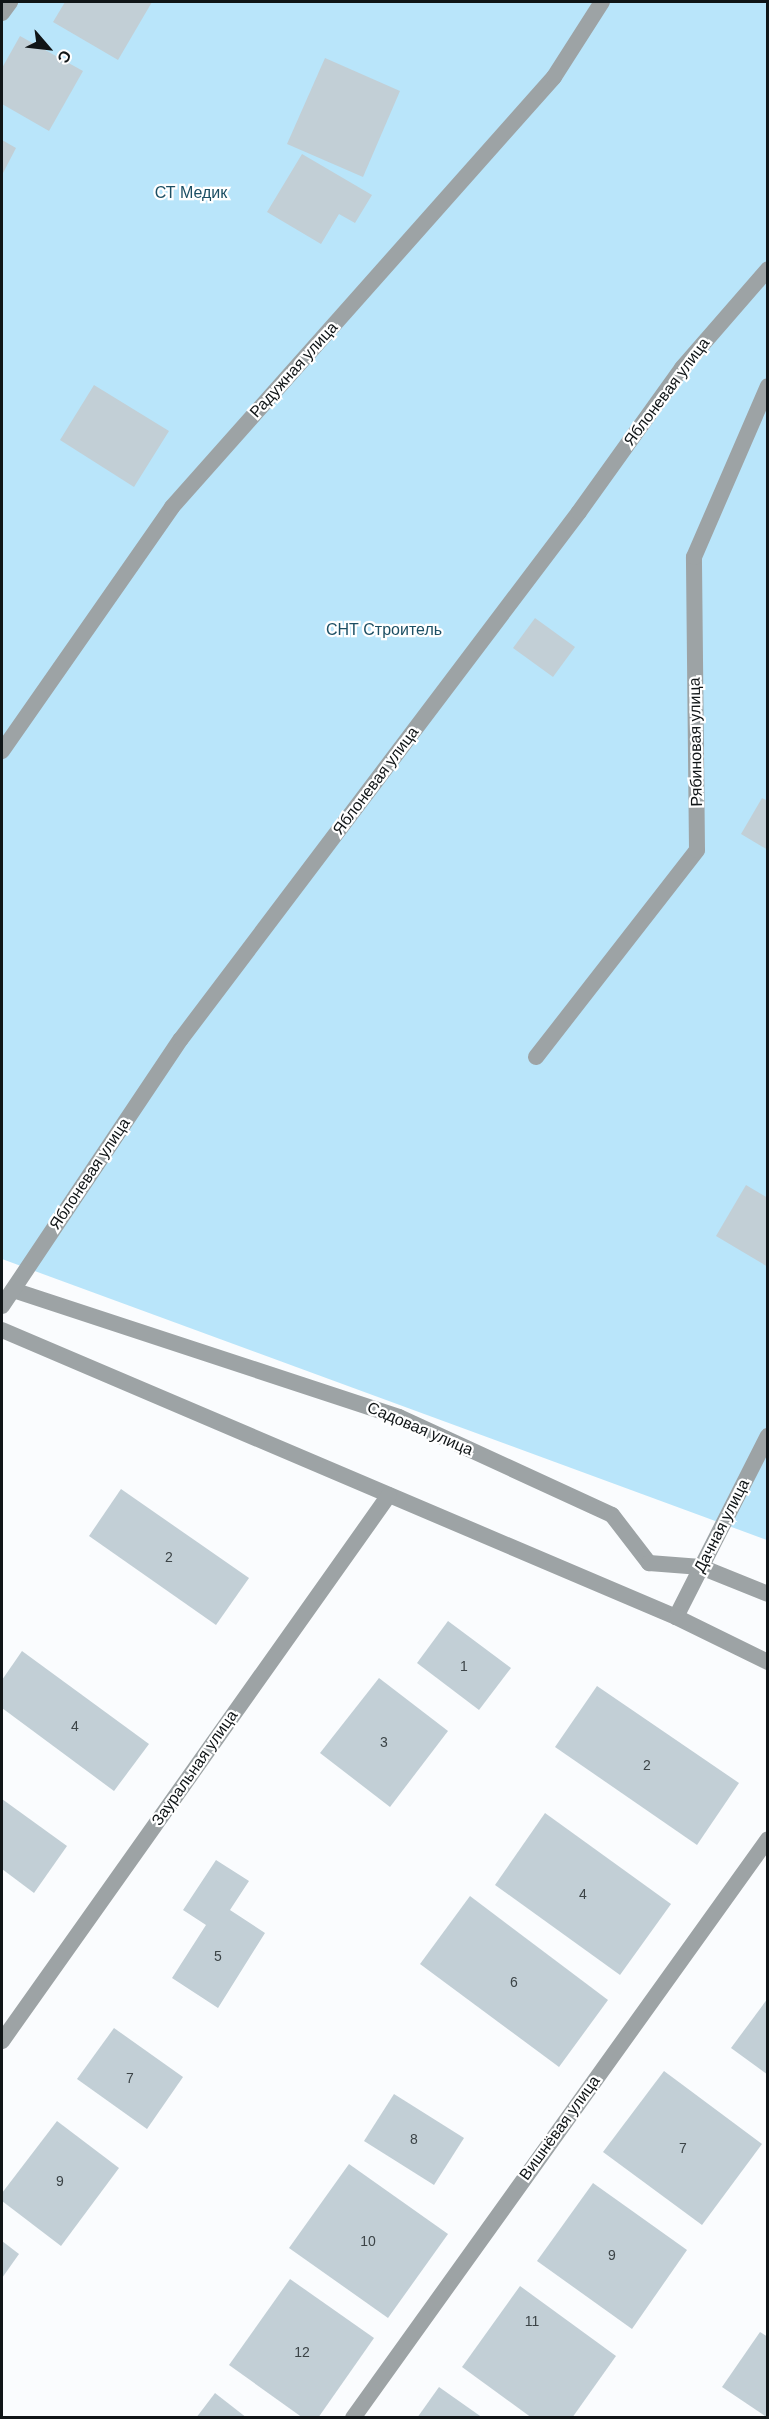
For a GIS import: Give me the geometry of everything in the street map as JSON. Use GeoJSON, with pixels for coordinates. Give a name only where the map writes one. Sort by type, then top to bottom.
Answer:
{"type":"FeatureCollection","features":[{"type":"Feature","properties":{"kind":"street"},"geometry":{"type":"LineString","coordinates":[[2,13],[10,2]]}},
{"type":"Feature","properties":{"kind":"street","name":"Радужная улица"},"geometry":{"type":"LineString","coordinates":[[2,751],[172,507],[554,77],[602,2]]}},
{"type":"Feature","properties":{"kind":"street","name":"Яблоневая улица"},"geometry":{"type":"LineString","coordinates":[[2,1306],[181,1039],[572,522],[682,368],[768,269]]}},
{"type":"Feature","properties":{"kind":"street","name":"Рябиновая улица"},"geometry":{"type":"LineString","coordinates":[[536,1057],[697,850],[694,557],[768,386]]}},
{"type":"Feature","properties":{"kind":"street","name":"Садовая улица"},"geometry":{"type":"LineString","coordinates":[[13,1290],[399,1417],[612,1515],[649,1563],[702,1567],[768,1594]]}},
{"type":"Feature","properties":{"kind":"street"},"geometry":{"type":"LineString","coordinates":[[2,1330],[676,1617],[768,1662]]}},
{"type":"Feature","properties":{"kind":"street","name":"Дачная улица"},"geometry":{"type":"LineString","coordinates":[[676,1617],[768,1436]]}},
{"type":"Feature","properties":{"kind":"street","name":"Зауральная улица"},"geometry":{"type":"LineString","coordinates":[[2,2042],[389,1495]]}},
{"type":"Feature","properties":{"kind":"street","name":"Вишнёвая улица"},"geometry":{"type":"LineString","coordinates":[[353,2418],[768,1839]]}},
{"type":"Feature","properties":{"kind":"green space","name":"СНТ Строитель"},"geometry":{"type":"Polygon","coordinates":[[[2,2],[767,2],[767,1540],[2,1259],[2,2]]]}},
{"type":"Feature","properties":{"kind":"building"},"geometry":{"type":"Polygon","coordinates":[[[65,2],[152,2],[118,60],[53,22],[65,2]]]}},
{"type":"Feature","properties":{"kind":"building"},"geometry":{"type":"Polygon","coordinates":[[[20,36],[83,71],[49,131],[2,104],[2,68],[20,36]]]}},
{"type":"Feature","properties":{"kind":"building"},"geometry":{"type":"Polygon","coordinates":[[[325,58],[400,91],[363,177],[287,144],[325,58]]]}},
{"type":"Feature","properties":{"kind":"building"},"geometry":{"type":"Polygon","coordinates":[[[2,140],[16,148],[2,175],[2,140]]]}},
{"type":"Feature","properties":{"kind":"building"},"geometry":{"type":"Polygon","coordinates":[[[302,154],[372,195],[355,223],[339,214],[321,244],[267,212],[302,154]]]}},
{"type":"Feature","properties":{"kind":"building"},"geometry":{"type":"Polygon","coordinates":[[[94,385],[169,431],[134,487],[60,440],[94,385]]]}},
{"type":"Feature","properties":{"kind":"building"},"geometry":{"type":"Polygon","coordinates":[[[535,618],[575,647],[553,677],[513,648],[535,618]]]}},
{"type":"Feature","properties":{"kind":"building"},"geometry":{"type":"Polygon","coordinates":[[[762,798],[768,801],[768,850],[741,834],[762,798]]]}},
{"type":"Feature","properties":{"kind":"building"},"geometry":{"type":"Polygon","coordinates":[[[746,1185],[768,1198],[768,1267],[716,1236],[746,1185]]]}},
{"type":"Feature","properties":{"kind":"building"},"geometry":{"type":"Polygon","coordinates":[[[121,1489],[249,1578],[216,1625],[89,1536],[121,1489]]]}},
{"type":"Feature","properties":{"kind":"building"},"geometry":{"type":"Polygon","coordinates":[[[448,1621],[511,1668],[479,1710],[417,1663],[448,1621]]]}},
{"type":"Feature","properties":{"kind":"building"},"geometry":{"type":"Polygon","coordinates":[[[22,1651],[149,1744],[114,1791],[2,1708],[2,1680],[22,1651]]]}},
{"type":"Feature","properties":{"kind":"building"},"geometry":{"type":"Polygon","coordinates":[[[379,1678],[448,1731],[390,1807],[320,1753],[379,1678]]]}},
{"type":"Feature","properties":{"kind":"building"},"geometry":{"type":"Polygon","coordinates":[[[597,1686],[739,1783],[697,1845],[555,1747],[597,1686]]]}},
{"type":"Feature","properties":{"kind":"building"},"geometry":{"type":"Polygon","coordinates":[[[2,1799],[67,1846],[34,1893],[2,1869],[2,1799]]]}},
{"type":"Feature","properties":{"kind":"building"},"geometry":{"type":"Polygon","coordinates":[[[545,1813],[671,1904],[620,1975],[495,1885],[545,1813]]]}},
{"type":"Feature","properties":{"kind":"building"},"geometry":{"type":"Polygon","coordinates":[[[216,1860],[249,1881],[230,1910],[265,1933],[218,2008],[172,1978],[206,1925],[183,1910],[216,1860]]]}},
{"type":"Feature","properties":{"kind":"building"},"geometry":{"type":"Polygon","coordinates":[[[470,1896],[608,2000],[559,2067],[420,1964],[470,1896]]]}},
{"type":"Feature","properties":{"kind":"building"},"geometry":{"type":"Polygon","coordinates":[[[768,1998],[768,2075],[731,2048],[768,1998]]]}},
{"type":"Feature","properties":{"kind":"building"},"geometry":{"type":"Polygon","coordinates":[[[114,2028],[183,2077],[147,2129],[77,2079],[114,2028]]]}},
{"type":"Feature","properties":{"kind":"building"},"geometry":{"type":"Polygon","coordinates":[[[664,2071],[762,2144],[702,2225],[603,2152],[664,2071]]]}},
{"type":"Feature","properties":{"kind":"building"},"geometry":{"type":"Polygon","coordinates":[[[394,2094],[464,2138],[434,2185],[364,2141],[394,2094]]]}},
{"type":"Feature","properties":{"kind":"building"},"geometry":{"type":"Polygon","coordinates":[[[57,2121],[119,2168],[61,2246],[2,2201],[2,2193],[57,2121]]]}},
{"type":"Feature","properties":{"kind":"building"},"geometry":{"type":"Polygon","coordinates":[[[349,2164],[448,2234],[388,2318],[289,2248],[349,2164]]]}},
{"type":"Feature","properties":{"kind":"building"},"geometry":{"type":"Polygon","coordinates":[[[593,2183],[687,2250],[632,2329],[537,2261],[593,2183]]]}},
{"type":"Feature","properties":{"kind":"building"},"geometry":{"type":"Polygon","coordinates":[[[2,2241],[19,2254],[2,2278],[2,2241]]]}},
{"type":"Feature","properties":{"kind":"building"},"geometry":{"type":"Polygon","coordinates":[[[290,2279],[374,2338],[318,2418],[303,2418],[229,2365],[290,2279]]]}},
{"type":"Feature","properties":{"kind":"building"},"geometry":{"type":"Polygon","coordinates":[[[520,2286],[616,2356],[572,2418],[532,2418],[462,2367],[520,2286]]]}},
{"type":"Feature","properties":{"kind":"building"},"geometry":{"type":"Polygon","coordinates":[[[760,2332],[768,2337],[768,2418],[722,2387],[760,2332]]]}},
{"type":"Feature","properties":{"kind":"building"},"geometry":{"type":"Polygon","coordinates":[[[439,2387],[483,2418],[417,2418],[439,2387]]]}},
{"type":"Feature","properties":{"kind":"building"},"geometry":{"type":"Polygon","coordinates":[[[215,2393],[247,2418],[196,2418],[215,2393]]]}},
{"type":"Feature","properties":{"kind":"park label","name":"СТ Медик"},"geometry":{"type":"Point","coordinates":[191,193]}}]}
